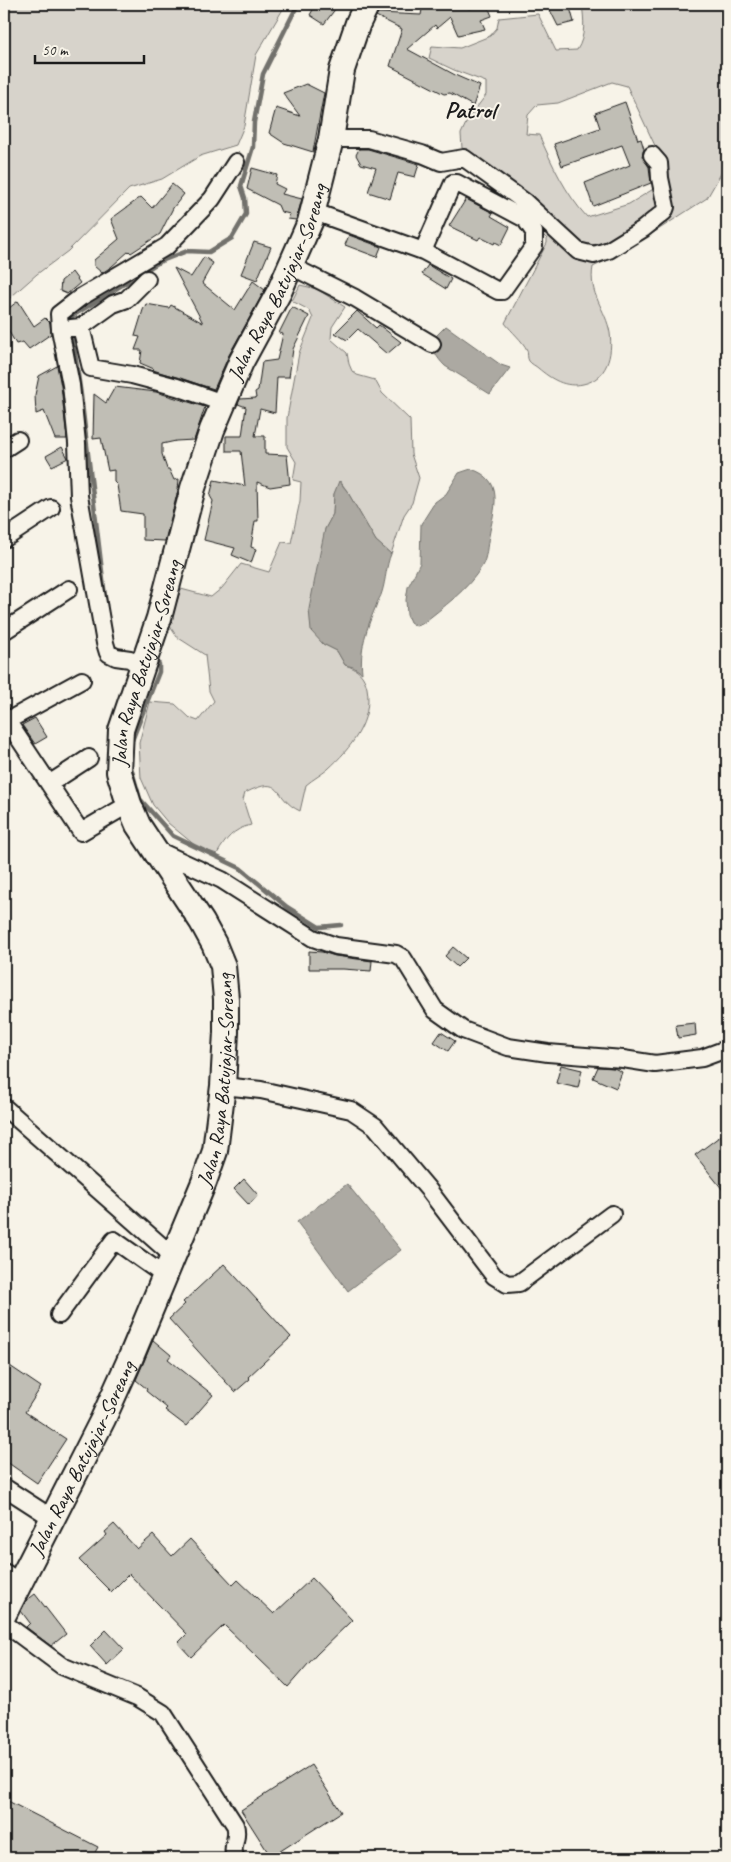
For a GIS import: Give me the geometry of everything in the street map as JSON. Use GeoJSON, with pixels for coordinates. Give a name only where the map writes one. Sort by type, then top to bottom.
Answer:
{"type":"FeatureCollection","features":[{"type":"Feature","properties":{"kind":"highway","name":"Jalan Raya Batujajar-Soreang"},"geometry":{"type":"LineString","coordinates":[[4,1614],[12,1577],[52,1518],[103,1419],[169,1266],[215,1151],[223,1086],[226,999],[223,966],[202,922],[138,825],[119,772],[119,742],[121,730],[159,618],[201,459],[241,362],[275,300],[310,222],[331,139],[342,70],[358,23],[367,4]]}},
{"type":"Feature","properties":{"kind":"street"},"geometry":{"type":"LineString","coordinates":[[331,139],[368,139],[422,154],[441,162],[464,158],[525,202],[578,251],[594,255],[609,250],[643,229],[664,212],[666,207],[659,163],[652,155]]}},
{"type":"Feature","properties":{"kind":"street"},"geometry":{"type":"LineString","coordinates":[[69,322],[167,246],[212,199],[236,162]]}},
{"type":"Feature","properties":{"kind":"street"},"geometry":{"type":"LineString","coordinates":[[312,211],[423,250],[498,291],[502,291],[534,246],[534,232],[525,218],[458,183],[453,183],[423,250]]}},
{"type":"Feature","properties":{"kind":"street"},"geometry":{"type":"LineString","coordinates":[[291,266],[354,298],[432,344]]}},
{"type":"Feature","properties":{"kind":"street"},"geometry":{"type":"LineString","coordinates":[[69,322],[127,299],[147,279]]}},
{"type":"Feature","properties":{"kind":"street"},"geometry":{"type":"LineString","coordinates":[[69,322],[91,368],[132,375],[223,403]]}},
{"type":"Feature","properties":{"kind":"street"},"geometry":{"type":"LineString","coordinates":[[69,322],[70,385],[77,443],[79,496],[105,644],[108,653],[116,657],[130,659],[142,668]]}},
{"type":"Feature","properties":{"kind":"street"},"geometry":{"type":"LineString","coordinates":[[4,449],[18,440]]}},
{"type":"Feature","properties":{"kind":"street"},"geometry":{"type":"LineString","coordinates":[[4,539],[52,508]]}},
{"type":"Feature","properties":{"kind":"street"},"geometry":{"type":"LineString","coordinates":[[4,631],[69,589]]}},
{"type":"Feature","properties":{"kind":"street"},"geometry":{"type":"LineString","coordinates":[[82,680],[6,719],[81,832],[129,804]]}},
{"type":"Feature","properties":{"kind":"street"},"geometry":{"type":"LineString","coordinates":[[49,784],[89,758]]}},
{"type":"Feature","properties":{"kind":"street"},"geometry":{"type":"LineString","coordinates":[[154,849],[222,880],[313,938],[336,946],[396,954],[403,958],[435,1010],[463,1030],[508,1047],[655,1064],[702,1058],[721,1051],[727,1051]]}},
{"type":"Feature","properties":{"kind":"street"},"geometry":{"type":"LineString","coordinates":[[223,1086],[261,1090],[351,1110],[366,1119],[375,1126],[428,1189],[494,1276],[506,1284],[519,1283],[612,1214]]}},
{"type":"Feature","properties":{"kind":"street"},"geometry":{"type":"LineString","coordinates":[[4,1107],[169,1266]]}},
{"type":"Feature","properties":{"kind":"street"},"geometry":{"type":"LineString","coordinates":[[59,1315],[114,1240],[169,1266]]}},
{"type":"Feature","properties":{"kind":"street"},"geometry":{"type":"LineString","coordinates":[[4,1487],[52,1518]]}},
{"type":"Feature","properties":{"kind":"street"},"geometry":{"type":"LineString","coordinates":[[4,1624],[62,1666],[137,1698],[162,1714],[235,1825],[237,1833],[233,1847],[236,1858]]}},
{"type":"Feature","properties":{"kind":"shaded area"},"geometry":{"type":"Polygon","coordinates":[[[4,4],[286,4],[256,55],[244,126],[236,145],[200,156],[162,179],[129,189],[68,251],[37,274],[4,303],[4,4]]]}},
{"type":"Feature","properties":{"kind":"shaded area"},"geometry":{"type":"Polygon","coordinates":[[[582,4],[727,4],[727,163],[707,198],[627,250],[593,267],[592,277],[595,293],[610,333],[609,357],[607,365],[598,377],[583,384],[570,385],[548,376],[531,363],[528,360],[527,350],[505,323],[547,243],[547,239],[522,214],[506,205],[517,186],[490,165],[462,148],[461,134],[468,119],[486,95],[486,82],[429,58],[432,46],[460,48],[490,36],[497,28],[499,18],[538,14],[556,51],[577,50],[583,34],[582,4]],[[612,82],[558,103],[537,105],[528,115],[526,134],[539,135],[566,188],[587,217],[629,204],[668,180],[658,152],[627,86],[612,82]]]}},
{"type":"Feature","properties":{"kind":"shaded area"},"geometry":{"type":"Polygon","coordinates":[[[300,285],[317,289],[345,307],[332,327],[331,339],[347,353],[352,371],[357,375],[375,380],[382,393],[410,420],[411,454],[419,478],[412,503],[404,515],[391,554],[376,541],[340,481],[334,494],[333,514],[325,529],[323,644],[337,651],[345,665],[353,668],[364,679],[367,688],[367,712],[358,733],[345,752],[328,769],[306,785],[300,811],[291,806],[273,786],[258,787],[245,793],[243,800],[251,825],[239,829],[231,835],[217,854],[197,847],[168,823],[153,805],[141,778],[139,743],[150,702],[175,704],[190,718],[198,721],[214,701],[209,691],[205,655],[177,637],[169,625],[181,589],[211,597],[222,588],[241,564],[269,572],[282,542],[291,543],[300,501],[301,482],[293,480],[296,462],[287,447],[287,418],[299,353],[313,318],[309,310],[292,301],[300,285]]]}},
{"type":"Feature","properties":{"kind":"shaded area"},"geometry":{"type":"Polygon","coordinates":[[[446,326],[501,365],[510,368],[490,394],[445,366],[437,357],[433,339],[446,326]]]}},
{"type":"Feature","properties":{"kind":"shaded area"},"geometry":{"type":"Polygon","coordinates":[[[471,469],[489,480],[495,497],[485,559],[470,583],[447,605],[422,624],[416,626],[410,622],[407,615],[406,600],[408,587],[420,563],[421,524],[435,502],[446,494],[459,473],[471,469]]]}},
{"type":"Feature","properties":{"kind":"shaded area"},"geometry":{"type":"Polygon","coordinates":[[[339,481],[347,491],[376,541],[391,554],[381,594],[364,639],[361,664],[362,673],[353,667],[345,665],[337,651],[323,644],[311,631],[309,609],[325,529],[333,514],[334,494],[339,481]]]}},
{"type":"Feature","properties":{"kind":"shaded area"},"geometry":{"type":"Polygon","coordinates":[[[347,1184],[401,1250],[348,1291],[297,1222],[347,1184]]]}},
{"type":"Feature","properties":{"kind":"building"},"geometry":{"type":"Polygon","coordinates":[[[316,4],[339,4],[324,24],[310,15],[316,4]]]}},
{"type":"Feature","properties":{"kind":"building"},"geometry":{"type":"Polygon","coordinates":[[[423,4],[466,4],[469,9],[480,4],[487,4],[492,16],[481,20],[485,29],[458,35],[450,17],[437,28],[435,25],[407,49],[480,86],[473,106],[450,93],[444,94],[390,66],[402,29],[376,16],[378,13],[421,15],[423,4]]]}},
{"type":"Feature","properties":{"kind":"building"},"geometry":{"type":"Polygon","coordinates":[[[547,4],[569,4],[574,22],[558,26],[547,4]]]}},
{"type":"Feature","properties":{"kind":"building"},"geometry":{"type":"Polygon","coordinates":[[[306,84],[324,93],[313,152],[284,143],[269,133],[276,108],[300,116],[283,93],[306,84]]]}},
{"type":"Feature","properties":{"kind":"building"},"geometry":{"type":"Polygon","coordinates":[[[625,102],[638,140],[641,139],[644,149],[642,156],[649,167],[651,183],[593,206],[585,183],[630,165],[622,145],[562,166],[554,144],[600,128],[595,113],[625,102]]]}},
{"type":"Feature","properties":{"kind":"building"},"geometry":{"type":"Polygon","coordinates":[[[359,149],[368,149],[419,164],[415,177],[398,173],[390,199],[368,192],[376,168],[361,164],[356,155],[359,149]]]}},
{"type":"Feature","properties":{"kind":"building"},"geometry":{"type":"Polygon","coordinates":[[[252,168],[277,175],[275,184],[285,189],[282,194],[302,199],[296,220],[288,219],[290,214],[281,212],[278,205],[247,189],[252,168]]]}},
{"type":"Feature","properties":{"kind":"building"},"geometry":{"type":"Polygon","coordinates":[[[172,184],[184,194],[173,208],[160,234],[131,253],[129,251],[102,273],[94,266],[94,260],[119,239],[111,219],[141,197],[152,208],[172,184]]]}},
{"type":"Feature","properties":{"kind":"building"},"geometry":{"type":"Polygon","coordinates":[[[466,199],[493,213],[491,216],[510,227],[501,245],[495,242],[494,244],[480,237],[478,240],[449,226],[466,199]]]}},
{"type":"Feature","properties":{"kind":"building"},"geometry":{"type":"Polygon","coordinates":[[[349,235],[381,247],[377,257],[345,245],[349,235]]]}},
{"type":"Feature","properties":{"kind":"building"},"geometry":{"type":"Polygon","coordinates":[[[254,242],[271,247],[257,280],[241,274],[254,242]]]}},
{"type":"Feature","properties":{"kind":"building"},"geometry":{"type":"Polygon","coordinates":[[[204,257],[213,263],[202,283],[235,310],[253,281],[265,290],[229,355],[214,389],[153,370],[140,363],[142,350],[135,350],[140,337],[135,336],[146,304],[169,308],[171,305],[203,323],[174,268],[191,277],[204,257]]]}},
{"type":"Feature","properties":{"kind":"building"},"geometry":{"type":"Polygon","coordinates":[[[428,265],[451,279],[446,289],[422,274],[428,265]]]}},
{"type":"Feature","properties":{"kind":"building"},"geometry":{"type":"Polygon","coordinates":[[[72,272],[80,283],[67,294],[60,291],[61,281],[72,272]]]}},
{"type":"Feature","properties":{"kind":"building"},"geometry":{"type":"Polygon","coordinates":[[[18,301],[34,326],[45,318],[50,323],[51,334],[29,349],[23,342],[16,344],[4,323],[4,312],[18,301]]]}},
{"type":"Feature","properties":{"kind":"building"},"geometry":{"type":"Polygon","coordinates":[[[292,307],[309,316],[293,349],[289,377],[277,377],[275,413],[260,409],[255,436],[265,436],[265,454],[287,455],[290,484],[270,487],[257,482],[258,521],[255,521],[251,547],[256,549],[251,563],[232,555],[235,548],[204,540],[213,501],[210,496],[214,480],[245,486],[241,451],[226,451],[226,436],[242,436],[246,407],[238,404],[240,399],[256,398],[255,392],[258,390],[262,362],[277,360],[283,334],[279,333],[292,307]]]}},
{"type":"Feature","properties":{"kind":"building"},"geometry":{"type":"Polygon","coordinates":[[[357,311],[376,328],[379,325],[401,342],[387,354],[358,329],[347,340],[335,333],[357,311]]]}},
{"type":"Feature","properties":{"kind":"building"},"geometry":{"type":"Polygon","coordinates":[[[57,366],[67,439],[55,439],[44,411],[36,414],[35,395],[39,376],[57,366]]]}},
{"type":"Feature","properties":{"kind":"building"},"geometry":{"type":"Polygon","coordinates":[[[115,387],[156,392],[205,407],[194,440],[162,444],[162,454],[167,469],[169,469],[174,480],[179,479],[165,541],[143,540],[143,514],[121,511],[117,485],[114,482],[114,470],[108,471],[101,438],[93,439],[94,394],[106,403],[115,387]]]}},
{"type":"Feature","properties":{"kind":"building"},"geometry":{"type":"Polygon","coordinates":[[[62,447],[68,458],[52,466],[46,456],[62,447]]]}},
{"type":"Feature","properties":{"kind":"building"},"geometry":{"type":"Polygon","coordinates":[[[35,718],[47,737],[35,744],[22,725],[35,718]]]}},
{"type":"Feature","properties":{"kind":"building"},"geometry":{"type":"Polygon","coordinates":[[[453,947],[466,958],[457,967],[445,956],[453,947]]]}},
{"type":"Feature","properties":{"kind":"building"},"geometry":{"type":"Polygon","coordinates":[[[309,951],[372,961],[371,971],[309,969],[309,951]]]}},
{"type":"Feature","properties":{"kind":"building"},"geometry":{"type":"Polygon","coordinates":[[[695,1023],[696,1035],[678,1038],[676,1025],[695,1023]]]}},
{"type":"Feature","properties":{"kind":"building"},"geometry":{"type":"Polygon","coordinates":[[[441,1032],[455,1041],[448,1051],[434,1042],[441,1032]]]}},
{"type":"Feature","properties":{"kind":"building"},"geometry":{"type":"Polygon","coordinates":[[[561,1065],[582,1070],[578,1088],[556,1083],[561,1065]]]}},
{"type":"Feature","properties":{"kind":"building"},"geometry":{"type":"Polygon","coordinates":[[[598,1067],[614,1068],[622,1072],[616,1088],[593,1078],[598,1067]]]}},
{"type":"Feature","properties":{"kind":"building"},"geometry":{"type":"Polygon","coordinates":[[[727,1131],[727,1195],[695,1155],[727,1131]]]}},
{"type":"Feature","properties":{"kind":"building"},"geometry":{"type":"Polygon","coordinates":[[[244,1179],[258,1195],[249,1205],[234,1189],[244,1179]]]}},
{"type":"Feature","properties":{"kind":"building"},"geometry":{"type":"Polygon","coordinates":[[[224,1264],[291,1337],[248,1377],[250,1379],[235,1392],[169,1319],[185,1304],[183,1302],[224,1264]]]}},
{"type":"Feature","properties":{"kind":"building"},"geometry":{"type":"Polygon","coordinates":[[[153,1340],[171,1355],[168,1359],[213,1395],[186,1426],[165,1410],[167,1408],[136,1380],[153,1340]]]}},
{"type":"Feature","properties":{"kind":"building"},"geometry":{"type":"Polygon","coordinates":[[[4,1362],[41,1387],[25,1412],[66,1439],[37,1483],[4,1460],[4,1362]]]}},
{"type":"Feature","properties":{"kind":"building"},"geometry":{"type":"Polygon","coordinates":[[[114,1524],[137,1549],[153,1535],[172,1556],[190,1539],[233,1585],[238,1580],[274,1614],[312,1578],[352,1620],[316,1655],[288,1687],[224,1625],[191,1657],[178,1643],[187,1634],[129,1574],[111,1592],[79,1560],[107,1535],[105,1532],[114,1524]]]}},
{"type":"Feature","properties":{"kind":"building"},"geometry":{"type":"Polygon","coordinates":[[[35,1594],[66,1634],[51,1646],[26,1627],[30,1623],[21,1611],[26,1601],[35,1594]]]}},
{"type":"Feature","properties":{"kind":"building"},"geometry":{"type":"Polygon","coordinates":[[[106,1630],[124,1649],[107,1665],[90,1646],[106,1630]]]}},
{"type":"Feature","properties":{"kind":"building"},"geometry":{"type":"Polygon","coordinates":[[[311,1765],[341,1812],[271,1857],[241,1810],[311,1765]]]}},
{"type":"Feature","properties":{"kind":"building"},"geometry":{"type":"Polygon","coordinates":[[[4,1799],[98,1847],[92,1858],[4,1858],[4,1799]]]}},
{"type":"Feature","properties":{"kind":"waterway"},"geometry":{"type":"LineString","coordinates":[[106,605],[81,395],[70,320],[72,316],[159,262],[187,251],[209,252],[232,238],[246,214],[245,198],[241,186],[253,147],[254,122],[263,74],[298,4]]}},
{"type":"Feature","properties":{"kind":"waterway"},"geometry":{"type":"LineString","coordinates":[[131,743],[159,672],[159,664],[154,663]]}},
{"type":"Feature","properties":{"kind":"waterway"},"geometry":{"type":"LineString","coordinates":[[130,764],[140,799],[173,836],[240,868],[287,907],[319,927],[341,925]]}},
{"type":"Feature","properties":{"kind":"district","name":"Patrol"},"geometry":{"type":"Point","coordinates":[470,110]}}]}
